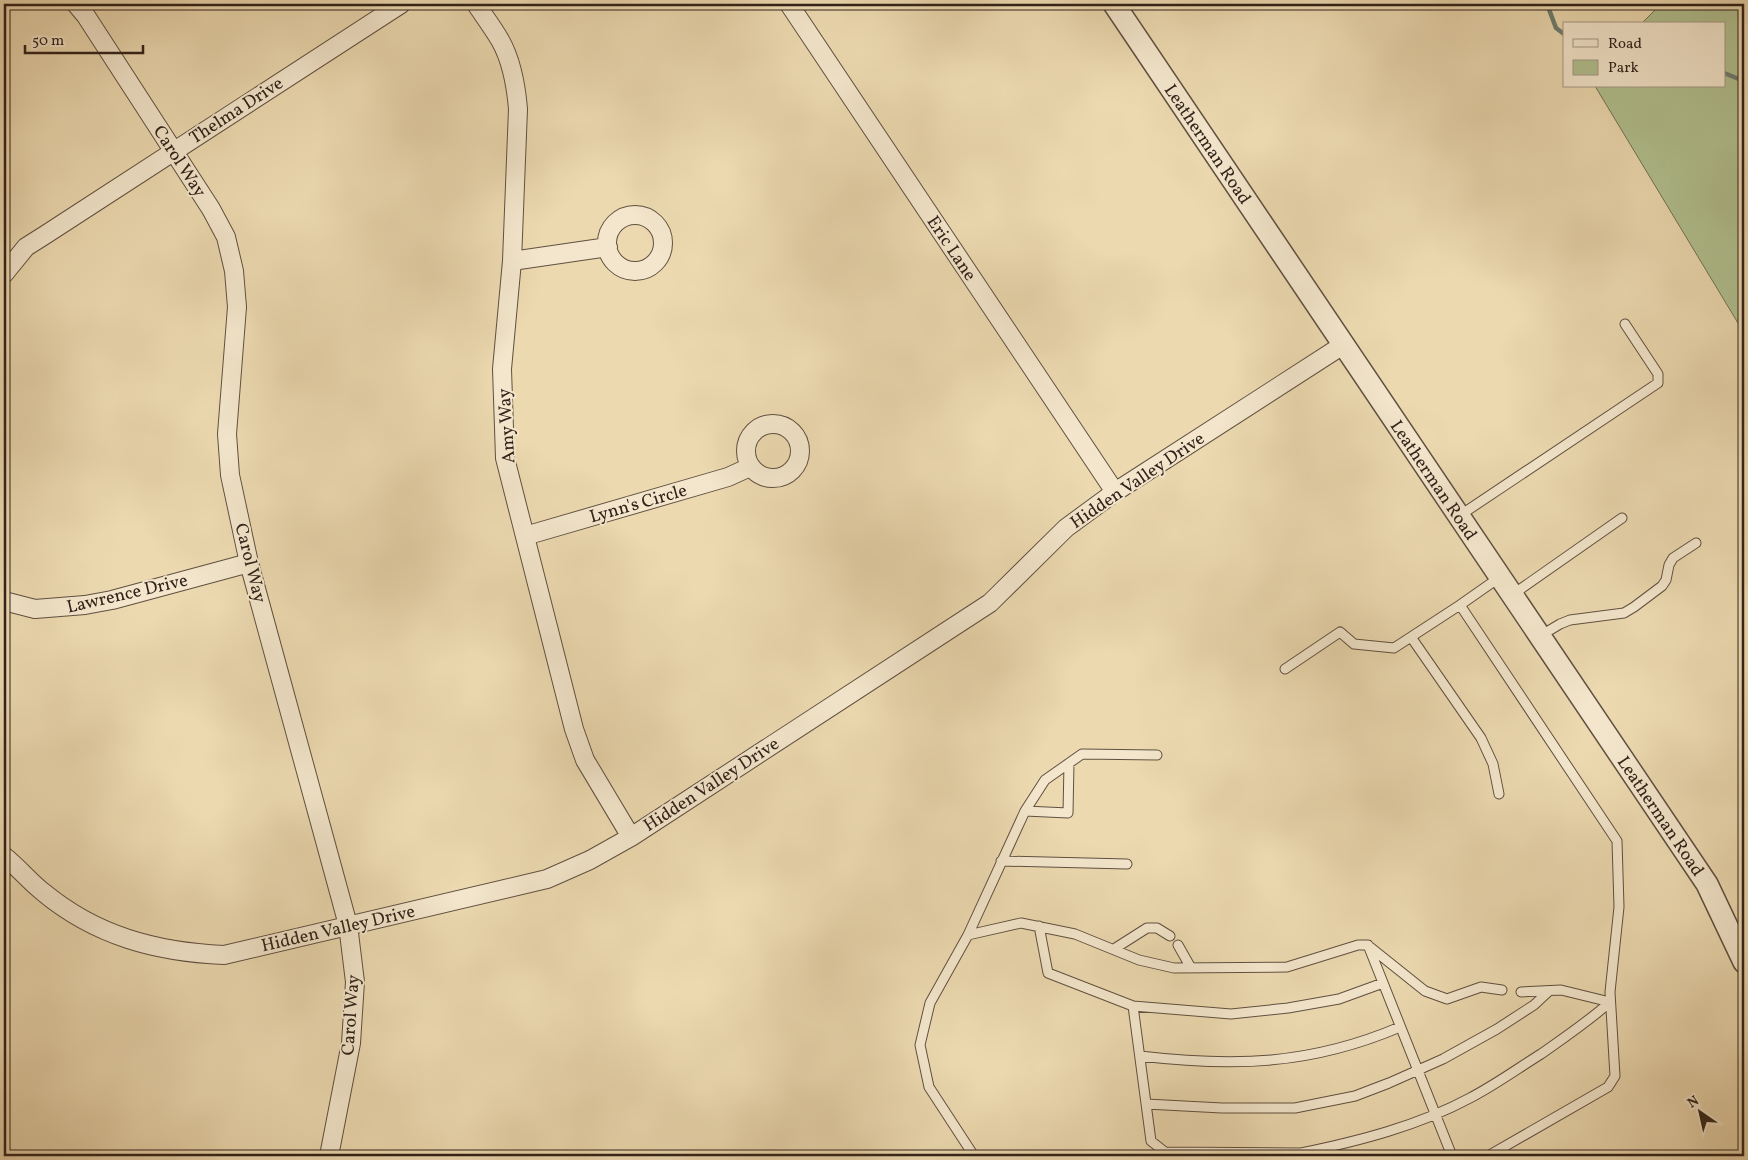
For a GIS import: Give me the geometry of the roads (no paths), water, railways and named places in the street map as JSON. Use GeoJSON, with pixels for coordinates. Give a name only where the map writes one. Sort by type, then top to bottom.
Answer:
{"type":"FeatureCollection","features":[{"type":"Feature","properties":{"kind":"street","name":"Carol Way"},"geometry":{"type":"LineString","coordinates":[[76,4],[86,16],[211,209],[226,237],[234,271],[237,307],[227,434],[230,475],[250,562],[348,925],[355,982],[351,1043],[329,1156]]}},
{"type":"Feature","properties":{"kind":"street","name":"Thelma Drive"},"geometry":{"type":"LineString","coordinates":[[4,274],[26,248],[401,4]]}},
{"type":"Feature","properties":{"kind":"street","name":"Amy Way"},"geometry":{"type":"LineString","coordinates":[[476,4],[500,40],[509,60],[516,85],[518,109],[512,261],[502,369],[502,403],[506,458],[574,729],[585,760],[631,837]]}},
{"type":"Feature","properties":{"kind":"street","name":"Eric Lane"},"geometry":{"type":"LineString","coordinates":[[788,4],[1115,492]]}},
{"type":"Feature","properties":{"kind":"street","name":"Leatherman Road"},"geometry":{"type":"LineString","coordinates":[[1114,4],[1707,884],[1744,962]]}},
{"type":"Feature","properties":{"kind":"street"},"geometry":{"type":"LineString","coordinates":[[512,261],[608,247]]}},
{"type":"Feature","properties":{"kind":"street","name":"Hidden Valley Drive"},"geometry":{"type":"LineString","coordinates":[[4,856],[42,892],[65,909],[94,926],[125,939],[158,948],[224,955],[547,879],[590,860],[631,837],[990,603],[1066,528],[1115,492],[1343,346]]}},
{"type":"Feature","properties":{"kind":"street","name":"Lynn's Circle"},"geometry":{"type":"LineString","coordinates":[[525,536],[728,477],[750,467]]}},
{"type":"Feature","properties":{"kind":"street","name":"Lawrence Drive"},"geometry":{"type":"LineString","coordinates":[[4,602],[35,609],[85,605],[112,600],[250,562]]}},
{"type":"Feature","properties":{"kind":"lane"},"geometry":{"type":"LineString","coordinates":[[1458,516],[1658,383],[1658,374],[1625,324]]}},
{"type":"Feature","properties":{"kind":"lane"},"geometry":{"type":"LineString","coordinates":[[1512,595],[1622,518]]}},
{"type":"Feature","properties":{"kind":"lane"},"geometry":{"type":"LineString","coordinates":[[1540,636],[1570,620],[1624,613],[1662,586],[1666,580],[1669,565],[1673,558],[1696,543]]}},
{"type":"Feature","properties":{"kind":"lane"},"geometry":{"type":"LineString","coordinates":[[1284,669],[1340,632],[1354,644],[1394,648],[1500,577]]}},
{"type":"Feature","properties":{"kind":"lane"},"geometry":{"type":"LineString","coordinates":[[1460,605],[1617,840],[1619,907],[1610,992],[1615,1076],[1608,1087],[1488,1156]]}},
{"type":"Feature","properties":{"kind":"lane"},"geometry":{"type":"LineString","coordinates":[[1411,637],[1481,738],[1493,764],[1499,794]]}},
{"type":"Feature","properties":{"kind":"lane"},"geometry":{"type":"LineString","coordinates":[[974,1156],[929,1087],[920,1045],[930,1003],[968,935],[1025,811],[1046,780],[1082,754],[1156,755]]}},
{"type":"Feature","properties":{"kind":"lane"},"geometry":{"type":"LineString","coordinates":[[1025,811],[1068,813],[1069,763]]}},
{"type":"Feature","properties":{"kind":"lane"},"geometry":{"type":"LineString","coordinates":[[1001,861],[1127,864]]}},
{"type":"Feature","properties":{"kind":"lane"},"geometry":{"type":"LineString","coordinates":[[968,935],[1021,923],[1075,934],[1139,960],[1174,968],[1287,967],[1358,945],[1368,945],[1424,991],[1447,999],[1481,987],[1502,990]]}},
{"type":"Feature","properties":{"kind":"lane"},"geometry":{"type":"LineString","coordinates":[[1039,926],[1048,973],[1133,1006],[1231,1014],[1288,1008],[1339,999],[1383,983]]}},
{"type":"Feature","properties":{"kind":"lane"},"geometry":{"type":"LineString","coordinates":[[1114,949],[1147,928],[1157,928],[1170,936]]}},
{"type":"Feature","properties":{"kind":"lane"},"geometry":{"type":"LineString","coordinates":[[1178,945],[1191,968]]}},
{"type":"Feature","properties":{"kind":"lane"},"geometry":{"type":"LineString","coordinates":[[1368,945],[1452,1156]]}},
{"type":"Feature","properties":{"kind":"lane"},"geometry":{"type":"LineString","coordinates":[[1146,1104],[1222,1108],[1294,1108],[1355,1096],[1443,1059],[1497,1029],[1534,1005],[1549,990]]}},
{"type":"Feature","properties":{"kind":"lane"},"geometry":{"type":"LineString","coordinates":[[1521,992],[1561,990],[1610,1002]]}},
{"type":"Feature","properties":{"kind":"lane"},"geometry":{"type":"LineString","coordinates":[[1133,1006],[1151,1141],[1165,1152],[1302,1155],[1387,1132],[1469,1099],[1588,1022],[1610,1002]]}},
{"type":"Feature","properties":{"kind":"lane"},"geometry":{"type":"LineString","coordinates":[[1140,1056],[1182,1061],[1242,1063],[1283,1059],[1329,1052],[1374,1038],[1400,1027]]}},
{"type":"Feature","properties":{"kind":"waterway"},"geometry":{"type":"LineString","coordinates":[[1547,4],[1556,28],[1563,33]]}},
{"type":"Feature","properties":{"kind":"waterway"},"geometry":{"type":"LineString","coordinates":[[1726,74],[1744,81]]}}]}
